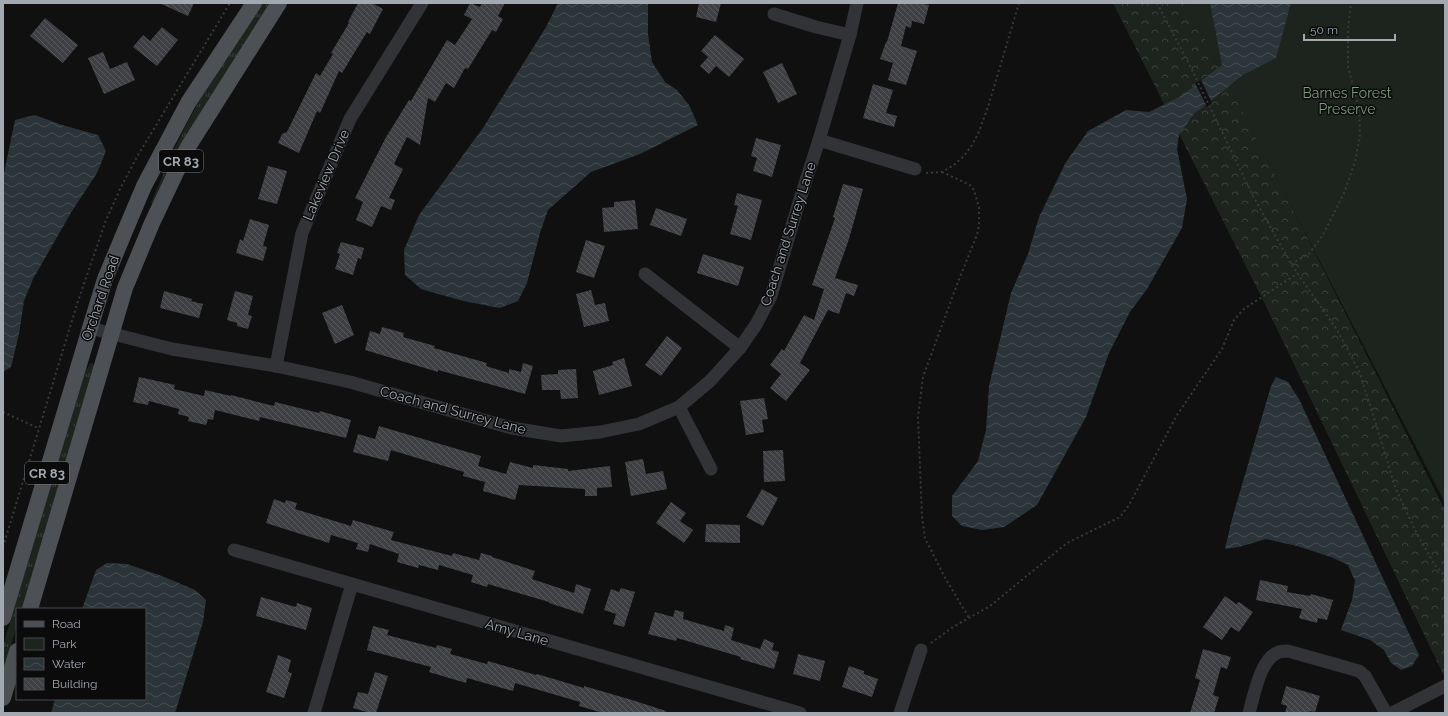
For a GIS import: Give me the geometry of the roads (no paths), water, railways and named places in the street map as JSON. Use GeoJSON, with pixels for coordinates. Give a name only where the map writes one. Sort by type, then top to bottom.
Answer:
{"type":"FeatureCollection","features":[{"type":"Feature","properties":{"kind":"main road","name":"Orchard Road"},"geometry":{"type":"LineString","coordinates":[[3,618],[105,279],[144,186],[188,104],[254,3]]}},
{"type":"Feature","properties":{"kind":"main road","name":"Orchard Road"},"geometry":{"type":"LineString","coordinates":[[30,608],[125,288],[149,231],[188,147],[279,3]]}},
{"type":"Feature","properties":{"kind":"main road"},"geometry":{"type":"LineString","coordinates":[[3,698],[16,654]]}},
{"type":"Feature","properties":{"kind":"street","name":"Lakeview Drive"},"geometry":{"type":"LineString","coordinates":[[276,366],[302,233],[350,119],[422,3]]}},
{"type":"Feature","properties":{"kind":"street","name":"Coach and Surrey Lane"},"geometry":{"type":"LineString","coordinates":[[90,328],[172,349],[276,366],[350,382],[512,428],[561,436],[600,432],[639,424],[679,407],[710,381],[740,348],[757,323],[771,296],[850,35],[857,3]]}},
{"type":"Feature","properties":{"kind":"street"},"geometry":{"type":"LineString","coordinates":[[774,14],[816,27],[850,35]]}},
{"type":"Feature","properties":{"kind":"street"},"geometry":{"type":"LineString","coordinates":[[819,140],[915,170]]}},
{"type":"Feature","properties":{"kind":"street"},"geometry":{"type":"LineString","coordinates":[[645,274],[740,348]]}},
{"type":"Feature","properties":{"kind":"street"},"geometry":{"type":"LineString","coordinates":[[679,407],[711,469]]}},
{"type":"Feature","properties":{"kind":"street","name":"Amy Lane"},"geometry":{"type":"LineString","coordinates":[[234,550],[800,713]]}},
{"type":"Feature","properties":{"kind":"street"},"geometry":{"type":"LineString","coordinates":[[314,713],[352,584]]}},
{"type":"Feature","properties":{"kind":"street"},"geometry":{"type":"LineString","coordinates":[[900,713],[920,650]]}},
{"type":"Feature","properties":{"kind":"street"},"geometry":{"type":"LineString","coordinates":[[1249,713],[1260,676],[1268,660],[1278,652],[1288,651],[1359,671],[1366,676],[1386,713]]}},
{"type":"Feature","properties":{"kind":"street"},"geometry":{"type":"LineString","coordinates":[[1392,713],[1445,686]]}},
{"type":"Feature","properties":{"kind":"water"},"geometry":{"type":"Polygon","coordinates":[[[558,3],[648,3],[648,34],[652,62],[665,82],[677,90],[689,105],[698,125],[640,154],[591,172],[548,210],[540,233],[527,283],[518,301],[500,308],[463,301],[421,289],[405,275],[404,250],[419,215],[483,128],[546,27],[558,3]]]}},
{"type":"Feature","properties":{"kind":"water"},"geometry":{"type":"Polygon","coordinates":[[[1210,3],[1291,3],[1276,58],[1243,75],[1194,114],[1179,135],[1177,149],[1187,199],[1182,228],[1147,289],[1130,312],[1109,353],[1086,417],[1037,505],[1004,527],[982,530],[962,526],[952,516],[952,496],[978,461],[986,430],[989,386],[1011,293],[1028,254],[1039,217],[1066,162],[1088,131],[1126,110],[1149,112],[1181,96],[1222,65],[1210,3]]]}},
{"type":"Feature","properties":{"kind":"water"},"geometry":{"type":"Polygon","coordinates":[[[35,115],[62,125],[98,135],[106,151],[97,173],[72,211],[33,279],[24,301],[19,334],[11,367],[3,372],[3,178],[15,120],[35,115]]]}},
{"type":"Feature","properties":{"kind":"water"},"geometry":{"type":"Polygon","coordinates":[[[1276,377],[1288,382],[1299,399],[1419,655],[1412,666],[1401,670],[1391,663],[1384,650],[1370,640],[1341,630],[1352,600],[1355,581],[1348,565],[1331,557],[1297,546],[1266,539],[1239,547],[1225,549],[1232,519],[1271,386],[1276,377]]]}},
{"type":"Feature","properties":{"kind":"water"},"geometry":{"type":"Polygon","coordinates":[[[107,563],[127,564],[162,576],[195,590],[206,600],[203,622],[175,713],[51,713],[55,700],[146,700],[146,608],[82,608],[96,570],[107,563]]]}},
{"type":"Feature","properties":{"kind":"park label","name":"Barnes Forest Preserve"},"geometry":{"type":"Point","coordinates":[1347,102]}}]}
